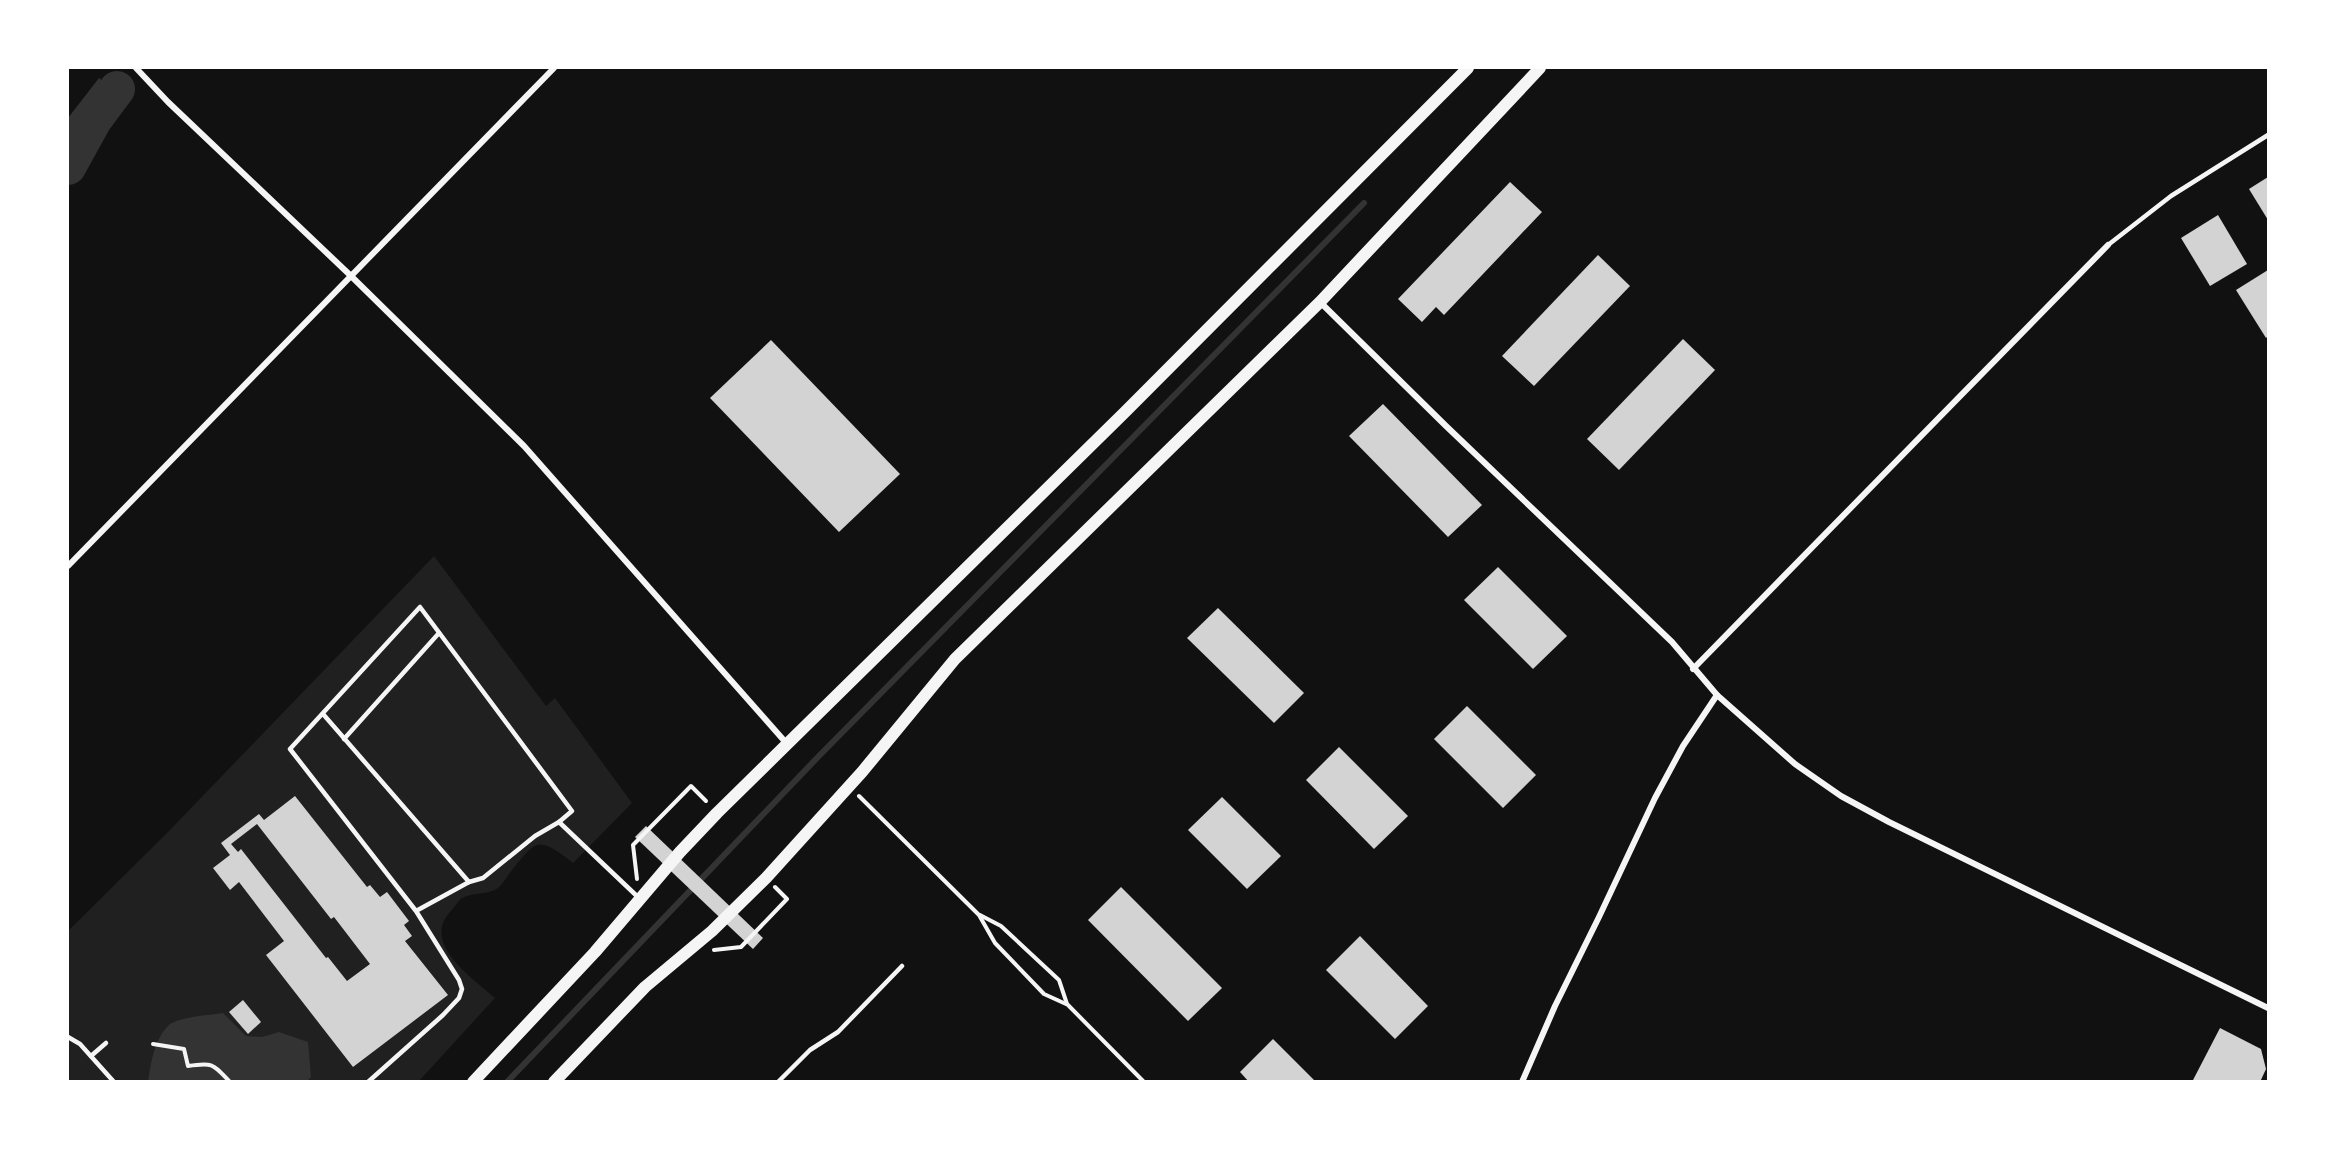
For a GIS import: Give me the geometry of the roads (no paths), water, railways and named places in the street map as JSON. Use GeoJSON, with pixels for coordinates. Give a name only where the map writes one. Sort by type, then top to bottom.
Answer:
{"type":"FeatureCollection","features":[{"type":"Feature","properties":{"kind":"main road"},"geometry":{"type":"LineString","coordinates":[[473,1082],[595,952],[680,852],[717,813],[788,746],[1468,68]]}},
{"type":"Feature","properties":{"kind":"main road"},"geometry":{"type":"LineString","coordinates":[[554,1082],[645,987],[712,931],[766,878],[849,787],[955,659],[1320,302],[1540,68]]}},
{"type":"Feature","properties":{"kind":"street"},"geometry":{"type":"LineString","coordinates":[[136,68],[524,446],[788,746]]}},
{"type":"Feature","properties":{"kind":"street"},"geometry":{"type":"LineString","coordinates":[[68,566],[554,68]]}},
{"type":"Feature","properties":{"kind":"street"},"geometry":{"type":"LineString","coordinates":[[1693,669],[2108,245]]}},
{"type":"Feature","properties":{"kind":"street"},"geometry":{"type":"LineString","coordinates":[[1320,302],[1672,642],[1717,695],[1795,764],[1841,796],[1889,822],[2268,1008]]}},
{"type":"Feature","properties":{"kind":"street"},"geometry":{"type":"LineString","coordinates":[[1522,1082],[1555,1006],[1655,798],[1683,746],[1717,695]]}},
{"type":"Feature","properties":{"kind":"lane"},"geometry":{"type":"LineString","coordinates":[[2108,245],[2171,196],[2268,135]]}},
{"type":"Feature","properties":{"kind":"lane"},"geometry":{"type":"LineString","coordinates":[[368,1082],[443,1015],[459,998],[462,989],[459,980],[416,911],[290,749],[420,607],[572,811],[559,822],[535,836],[483,878],[469,882],[416,911]]}},
{"type":"Feature","properties":{"kind":"lane"},"geometry":{"type":"LineString","coordinates":[[344,739],[439,633]]}},
{"type":"Feature","properties":{"kind":"lane"},"geometry":{"type":"LineString","coordinates":[[323,714],[469,882]]}},
{"type":"Feature","properties":{"kind":"lane"},"geometry":{"type":"LineString","coordinates":[[559,822],[640,900]]}},
{"type":"Feature","properties":{"kind":"lane"},"geometry":{"type":"LineString","coordinates":[[778,1082],[810,1050],[838,1032],[902,966]]}},
{"type":"Feature","properties":{"kind":"lane"},"geometry":{"type":"LineString","coordinates":[[68,1037],[80,1044],[114,1082]]}},
{"type":"Feature","properties":{"kind":"lane"},"geometry":{"type":"LineString","coordinates":[[91,1056],[106,1043]]}},
{"type":"Feature","properties":{"kind":"waterway"},"geometry":{"type":"LineString","coordinates":[[68,167],[94,120],[117,89]]}},
{"type":"Feature","properties":{"kind":"waterway"},"geometry":{"type":"LineString","coordinates":[[507,1082],[817,758],[1364,203]]}}]}
